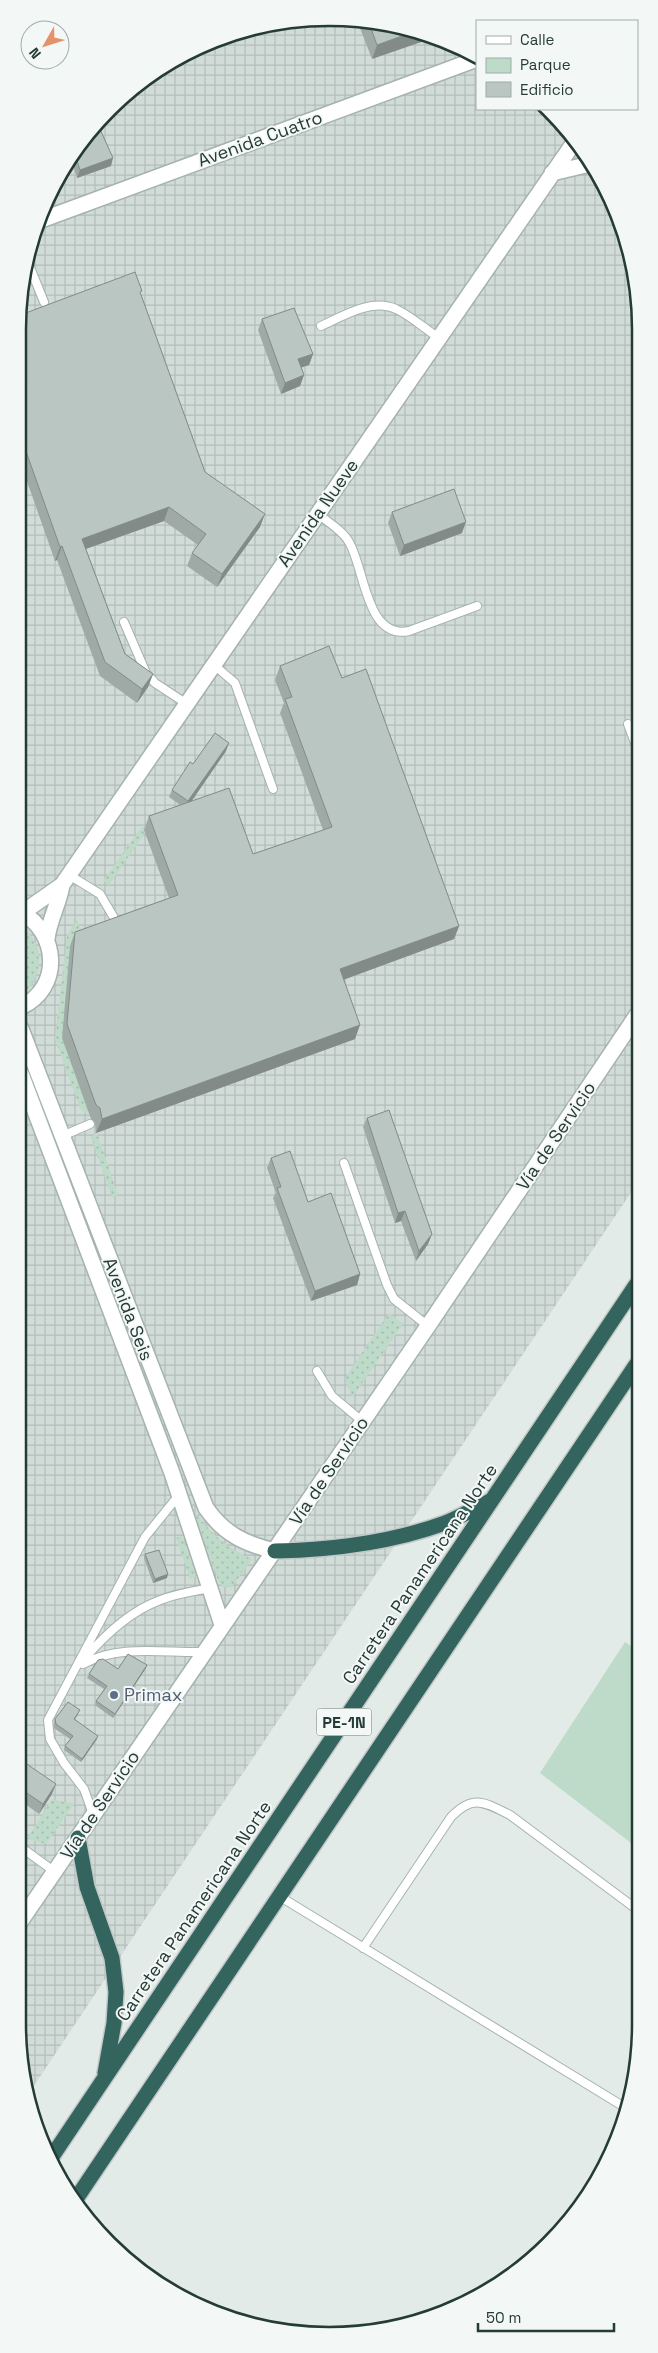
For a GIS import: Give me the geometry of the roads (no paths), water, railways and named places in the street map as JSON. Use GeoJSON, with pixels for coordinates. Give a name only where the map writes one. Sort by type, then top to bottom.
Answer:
{"type":"FeatureCollection","features":[{"type":"Feature","properties":{"kind":"highway","name":"Carretera Panamericana Norte"},"geometry":{"type":"LineString","coordinates":[[55,2153],[632,1291]]}},
{"type":"Feature","properties":{"kind":"highway","name":"PE-1N"},"geometry":{"type":"LineString","coordinates":[[79,2195],[632,1371]]}},
{"type":"Feature","properties":{"kind":"highway"},"geometry":{"type":"LineString","coordinates":[[275,1551],[318,1550],[378,1542],[445,1522],[491,1501]]}},
{"type":"Feature","properties":{"kind":"highway"},"geometry":{"type":"LineString","coordinates":[[78,1838],[88,1888],[112,1958],[116,1992],[114,2023],[105,2078]]}},
{"type":"Feature","properties":{"kind":"street","name":"Avenida Cuatro"},"geometry":{"type":"LineString","coordinates":[[47,218],[470,61]]}},
{"type":"Feature","properties":{"kind":"street","name":"Avenida Nueve"},"geometry":{"type":"LineString","coordinates":[[26,909],[65,880],[571,147]]}},
{"type":"Feature","properties":{"kind":"street"},"geometry":{"type":"LineString","coordinates":[[552,173],[584,166]]}},
{"type":"Feature","properties":{"kind":"street","name":"Avenida Nueve"},"geometry":{"type":"LineString","coordinates":[[47,939],[50,922],[60,901],[65,880]]}},
{"type":"Feature","properties":{"kind":"street"},"geometry":{"type":"LineString","coordinates":[[26,915],[36,924],[47,939],[52,961],[49,977],[41,992],[26,1004]]}},
{"type":"Feature","properties":{"kind":"street","name":"Vía de Servicio"},"geometry":{"type":"LineString","coordinates":[[26,1914],[428,1326],[632,1021]]}},
{"type":"Feature","properties":{"kind":"street","name":"Avenida Seis"},"geometry":{"type":"LineString","coordinates":[[26,1043],[206,1508],[215,1522],[239,1540],[275,1551]]}},
{"type":"Feature","properties":{"kind":"street"},"geometry":{"type":"LineString","coordinates":[[26,1074],[40,1081]]}},
{"type":"Feature","properties":{"kind":"street","name":"Avenida Seis"},"geometry":{"type":"LineString","coordinates":[[26,1085],[179,1495],[222,1625]]}},
{"type":"Feature","properties":{"kind":"lane"},"geometry":{"type":"LineString","coordinates":[[32,272],[44,302]]}},
{"type":"Feature","properties":{"kind":"lane"},"geometry":{"type":"LineString","coordinates":[[321,326],[359,310],[377,305],[396,309],[439,338]]}},
{"type":"Feature","properties":{"kind":"lane"},"geometry":{"type":"LineString","coordinates":[[318,514],[348,540],[376,615],[389,630],[399,634],[409,632],[477,606]]}},
{"type":"Feature","properties":{"kind":"lane"},"geometry":{"type":"LineString","coordinates":[[124,622],[139,661],[146,673],[155,683],[186,704]]}},
{"type":"Feature","properties":{"kind":"lane"},"geometry":{"type":"LineString","coordinates":[[214,665],[235,683],[272,789]]}},
{"type":"Feature","properties":{"kind":"lane"},"geometry":{"type":"LineString","coordinates":[[628,724],[632,735]]}},
{"type":"Feature","properties":{"kind":"lane"},"geometry":{"type":"LineString","coordinates":[[65,880],[100,894],[117,923]]}},
{"type":"Feature","properties":{"kind":"lane"},"geometry":{"type":"LineString","coordinates":[[47,1142],[90,1124]]}},
{"type":"Feature","properties":{"kind":"lane"},"geometry":{"type":"LineString","coordinates":[[344,1163],[394,1298],[428,1326]]}},
{"type":"Feature","properties":{"kind":"lane"},"geometry":{"type":"LineString","coordinates":[[318,1371],[332,1396],[362,1421]]}},
{"type":"Feature","properties":{"kind":"lane"},"geometry":{"type":"LineString","coordinates":[[93,1816],[90,1801],[84,1789],[50,1739],[48,1720],[145,1537],[179,1495]]}},
{"type":"Feature","properties":{"kind":"lane"},"geometry":{"type":"LineString","coordinates":[[77,1667],[112,1630],[158,1600],[211,1588]]}},
{"type":"Feature","properties":{"kind":"lane"},"geometry":{"type":"LineString","coordinates":[[77,1667],[98,1656],[139,1650],[204,1652]]}},
{"type":"Feature","properties":{"kind":"lane"},"geometry":{"type":"LineString","coordinates":[[363,1948],[451,1817],[461,1806],[474,1801],[488,1804],[510,1815],[632,1906]]}},
{"type":"Feature","properties":{"kind":"lane"},"geometry":{"type":"LineString","coordinates":[[26,1851],[55,1872]]}},
{"type":"Feature","properties":{"kind":"lane"},"geometry":{"type":"LineString","coordinates":[[280,1896],[620,2105]]}},
{"type":"Feature","properties":{"kind":"place","name":"Primax"},"geometry":{"type":"Point","coordinates":[114,1695]}}]}
